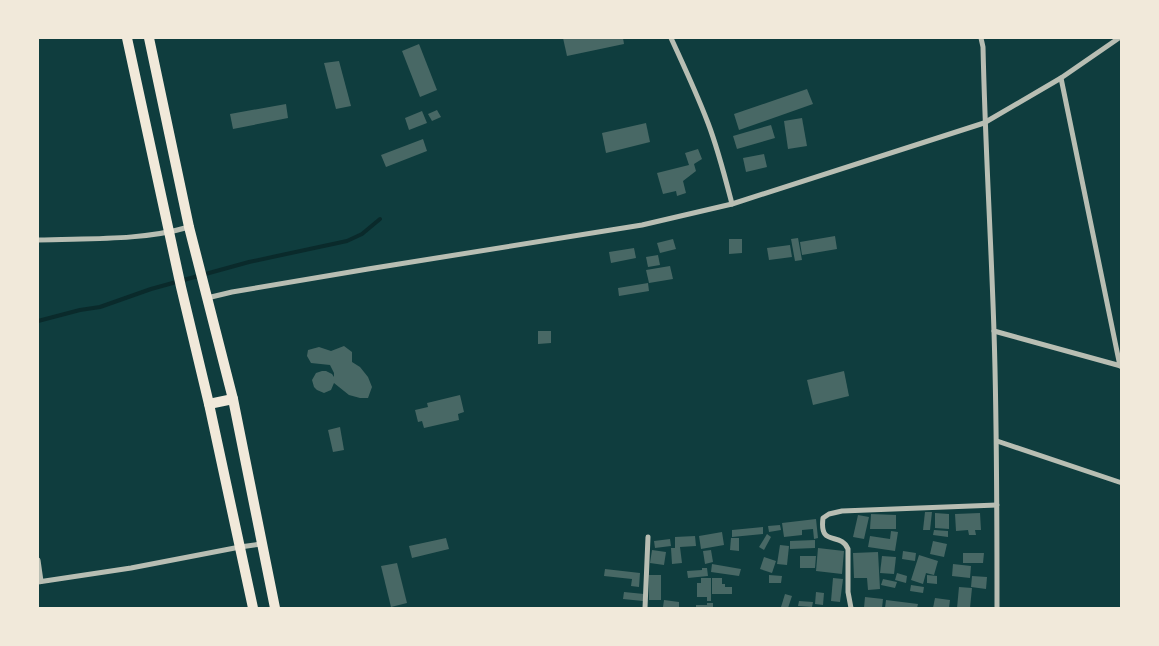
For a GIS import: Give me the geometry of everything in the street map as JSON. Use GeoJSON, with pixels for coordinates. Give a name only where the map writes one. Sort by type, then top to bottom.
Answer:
{"type":"FeatureCollection","features":[{"type":"Feature","properties":{"kind":"highway"},"geometry":{"type":"LineString","coordinates":[[127,38],[253,608]]}},
{"type":"Feature","properties":{"kind":"highway"},"geometry":{"type":"LineString","coordinates":[[149,38],[190,227],[232,399],[275,608]]}},
{"type":"Feature","properties":{"kind":"highway"},"geometry":{"type":"LineString","coordinates":[[209,404],[232,399]]}},
{"type":"Feature","properties":{"kind":"street"},"geometry":{"type":"LineString","coordinates":[[671,38],[708,124],[724,172],[732,204]]}},
{"type":"Feature","properties":{"kind":"street"},"geometry":{"type":"LineString","coordinates":[[981,38],[983,47],[984,123],[994,331],[997,441],[997,608]]}},
{"type":"Feature","properties":{"kind":"street"},"geometry":{"type":"LineString","coordinates":[[207,298],[232,292],[386,266],[642,225],[732,204],[984,123],[1061,78],[1119,38]]}},
{"type":"Feature","properties":{"kind":"street"},"geometry":{"type":"LineString","coordinates":[[994,331],[1121,366],[1061,78]]}},
{"type":"Feature","properties":{"kind":"street"},"geometry":{"type":"LineString","coordinates":[[38,240],[129,237],[169,233],[190,227]]}},
{"type":"Feature","properties":{"kind":"street"},"geometry":{"type":"LineString","coordinates":[[997,441],[1122,483]]}},
{"type":"Feature","properties":{"kind":"street"},"geometry":{"type":"LineString","coordinates":[[851,608],[848,592],[848,549],[842,541],[828,537],[824,533],[822,528],[823,518],[829,514],[852,511],[997,505]]}},
{"type":"Feature","properties":{"kind":"street"},"geometry":{"type":"LineString","coordinates":[[645,608],[648,537]]}},
{"type":"Feature","properties":{"kind":"street"},"geometry":{"type":"LineString","coordinates":[[38,560],[39,582],[131,568],[240,546],[262,544]]}},
{"type":"Feature","properties":{"kind":"building"},"geometry":{"type":"Polygon","coordinates":[[[563,38],[623,38],[624,44],[567,56],[563,38]]]}},
{"type":"Feature","properties":{"kind":"building"},"geometry":{"type":"Polygon","coordinates":[[[419,44],[437,90],[420,97],[402,51],[419,44]]]}},
{"type":"Feature","properties":{"kind":"building"},"geometry":{"type":"Polygon","coordinates":[[[339,61],[351,106],[336,109],[324,63],[339,61]]]}},
{"type":"Feature","properties":{"kind":"building"},"geometry":{"type":"Polygon","coordinates":[[[807,89],[813,104],[739,130],[734,114],[807,89]]]}},
{"type":"Feature","properties":{"kind":"building"},"geometry":{"type":"Polygon","coordinates":[[[286,104],[288,118],[233,129],[230,114],[286,104]]]}},
{"type":"Feature","properties":{"kind":"building"},"geometry":{"type":"Polygon","coordinates":[[[437,110],[441,117],[432,121],[428,114],[437,110]]]}},
{"type":"Feature","properties":{"kind":"building"},"geometry":{"type":"Polygon","coordinates":[[[422,111],[427,123],[409,130],[405,118],[422,111]]]}},
{"type":"Feature","properties":{"kind":"building"},"geometry":{"type":"Polygon","coordinates":[[[802,118],[807,146],[788,149],[784,121],[802,118]]]}},
{"type":"Feature","properties":{"kind":"building"},"geometry":{"type":"Polygon","coordinates":[[[646,123],[650,142],[606,153],[602,133],[646,123]]]}},
{"type":"Feature","properties":{"kind":"building"},"geometry":{"type":"Polygon","coordinates":[[[771,125],[775,138],[737,149],[733,136],[771,125]]]}},
{"type":"Feature","properties":{"kind":"building"},"geometry":{"type":"Polygon","coordinates":[[[423,139],[427,151],[386,167],[381,155],[423,139]]]}},
{"type":"Feature","properties":{"kind":"building"},"geometry":{"type":"Polygon","coordinates":[[[698,149],[702,159],[694,164],[696,171],[683,181],[686,193],[677,196],[676,191],[663,194],[657,173],[689,165],[685,153],[698,149]]]}},
{"type":"Feature","properties":{"kind":"building"},"geometry":{"type":"Polygon","coordinates":[[[764,154],[767,167],[746,172],[743,158],[764,154]]]}},
{"type":"Feature","properties":{"kind":"building"},"geometry":{"type":"Polygon","coordinates":[[[835,236],[837,249],[802,255],[800,242],[835,236]]]}},
{"type":"Feature","properties":{"kind":"building"},"geometry":{"type":"Polygon","coordinates":[[[798,238],[802,260],[795,261],[791,239],[798,238]]]}},
{"type":"Feature","properties":{"kind":"building"},"geometry":{"type":"Polygon","coordinates":[[[673,239],[676,249],[660,253],[657,243],[673,239]]]}},
{"type":"Feature","properties":{"kind":"building"},"geometry":{"type":"Polygon","coordinates":[[[729,239],[742,239],[742,253],[729,254],[729,239]]]}},
{"type":"Feature","properties":{"kind":"building"},"geometry":{"type":"Polygon","coordinates":[[[790,245],[792,257],[769,260],[767,248],[790,245]]]}},
{"type":"Feature","properties":{"kind":"building"},"geometry":{"type":"Polygon","coordinates":[[[634,248],[636,258],[611,263],[609,252],[634,248]]]}},
{"type":"Feature","properties":{"kind":"building"},"geometry":{"type":"Polygon","coordinates":[[[658,255],[660,265],[648,267],[646,257],[658,255]]]}},
{"type":"Feature","properties":{"kind":"building"},"geometry":{"type":"Polygon","coordinates":[[[670,266],[673,279],[649,283],[646,270],[670,266]]]}},
{"type":"Feature","properties":{"kind":"building"},"geometry":{"type":"Polygon","coordinates":[[[648,283],[649,291],[619,296],[618,288],[648,283]]]}},
{"type":"Feature","properties":{"kind":"building"},"geometry":{"type":"Polygon","coordinates":[[[538,331],[551,331],[551,343],[538,344],[538,331]]]}},
{"type":"Feature","properties":{"kind":"building"},"geometry":{"type":"Polygon","coordinates":[[[344,346],[352,352],[352,362],[360,367],[368,377],[372,387],[368,398],[349,395],[334,383],[331,390],[324,393],[314,387],[312,380],[316,373],[326,371],[334,377],[334,373],[330,365],[311,363],[307,356],[308,350],[319,347],[331,351],[344,346]]]}},
{"type":"Feature","properties":{"kind":"building"},"geometry":{"type":"Polygon","coordinates":[[[844,371],[849,396],[813,405],[807,380],[844,371]]]}},
{"type":"Feature","properties":{"kind":"building"},"geometry":{"type":"Polygon","coordinates":[[[460,395],[464,412],[458,414],[459,420],[424,428],[422,421],[418,422],[415,410],[428,407],[427,403],[460,395]]]}},
{"type":"Feature","properties":{"kind":"building"},"geometry":{"type":"Polygon","coordinates":[[[340,427],[344,450],[333,452],[328,430],[340,427]]]}},
{"type":"Feature","properties":{"kind":"building"},"geometry":{"type":"Polygon","coordinates":[[[925,512],[932,512],[930,530],[923,530],[925,512]]]}},
{"type":"Feature","properties":{"kind":"building"},"geometry":{"type":"Polygon","coordinates":[[[935,513],[949,514],[949,529],[935,528],[935,513]]]}},
{"type":"Feature","properties":{"kind":"building"},"geometry":{"type":"Polygon","coordinates":[[[980,513],[981,530],[975,530],[976,535],[969,535],[968,530],[956,531],[955,514],[980,513]]]}},
{"type":"Feature","properties":{"kind":"building"},"geometry":{"type":"Polygon","coordinates":[[[871,514],[896,515],[896,529],[870,529],[871,514]]]}},
{"type":"Feature","properties":{"kind":"building"},"geometry":{"type":"Polygon","coordinates":[[[858,515],[869,517],[864,539],[853,537],[858,515]]]}},
{"type":"Feature","properties":{"kind":"building"},"geometry":{"type":"Polygon","coordinates":[[[816,519],[818,538],[814,539],[813,529],[802,530],[802,535],[784,537],[782,523],[816,519]]]}},
{"type":"Feature","properties":{"kind":"building"},"geometry":{"type":"Polygon","coordinates":[[[780,525],[781,530],[769,532],[768,526],[780,525]]]}},
{"type":"Feature","properties":{"kind":"building"},"geometry":{"type":"Polygon","coordinates":[[[763,527],[763,534],[732,537],[732,530],[763,527]]]}},
{"type":"Feature","properties":{"kind":"building"},"geometry":{"type":"Polygon","coordinates":[[[934,530],[948,531],[948,537],[933,535],[934,530]]]}},
{"type":"Feature","properties":{"kind":"building"},"geometry":{"type":"Polygon","coordinates":[[[891,531],[898,532],[895,551],[868,547],[870,536],[890,539],[891,531]]]}},
{"type":"Feature","properties":{"kind":"building"},"geometry":{"type":"Polygon","coordinates":[[[722,532],[724,545],[701,549],[699,536],[722,532]]]}},
{"type":"Feature","properties":{"kind":"building"},"geometry":{"type":"Polygon","coordinates":[[[767,534],[771,537],[764,550],[759,547],[767,534]]]}},
{"type":"Feature","properties":{"kind":"building"},"geometry":{"type":"Polygon","coordinates":[[[695,536],[696,546],[680,547],[682,563],[672,564],[671,548],[675,548],[675,537],[695,536]]]}},
{"type":"Feature","properties":{"kind":"building"},"geometry":{"type":"Polygon","coordinates":[[[446,538],[449,549],[412,558],[409,546],[446,538]]]}},
{"type":"Feature","properties":{"kind":"building"},"geometry":{"type":"Polygon","coordinates":[[[731,538],[739,538],[739,551],[730,550],[731,538]]]}},
{"type":"Feature","properties":{"kind":"building"},"geometry":{"type":"Polygon","coordinates":[[[670,539],[671,546],[655,548],[654,541],[670,539]]]}},
{"type":"Feature","properties":{"kind":"building"},"geometry":{"type":"Polygon","coordinates":[[[815,540],[815,548],[790,549],[790,541],[815,540]]]}},
{"type":"Feature","properties":{"kind":"building"},"geometry":{"type":"Polygon","coordinates":[[[933,541],[947,544],[944,557],[930,554],[933,541]]]}},
{"type":"Feature","properties":{"kind":"building"},"geometry":{"type":"Polygon","coordinates":[[[780,545],[789,546],[787,565],[777,564],[780,545]]]}},
{"type":"Feature","properties":{"kind":"building"},"geometry":{"type":"Polygon","coordinates":[[[818,548],[844,551],[842,574],[816,571],[818,548]]]}},
{"type":"Feature","properties":{"kind":"building"},"geometry":{"type":"Polygon","coordinates":[[[652,550],[666,552],[664,565],[650,563],[652,550]]]}},
{"type":"Feature","properties":{"kind":"building"},"geometry":{"type":"Polygon","coordinates":[[[711,550],[713,562],[705,564],[703,551],[711,550]]]}},
{"type":"Feature","properties":{"kind":"building"},"geometry":{"type":"Polygon","coordinates":[[[903,551],[916,553],[915,561],[902,559],[903,551]]]}},
{"type":"Feature","properties":{"kind":"building"},"geometry":{"type":"Polygon","coordinates":[[[878,552],[880,589],[868,590],[867,578],[854,578],[853,553],[878,552]]]}},
{"type":"Feature","properties":{"kind":"building"},"geometry":{"type":"Polygon","coordinates":[[[963,553],[984,553],[983,563],[963,563],[963,553]]]}},
{"type":"Feature","properties":{"kind":"building"},"geometry":{"type":"Polygon","coordinates":[[[919,555],[938,561],[934,575],[926,573],[923,584],[911,580],[919,555]]]}},
{"type":"Feature","properties":{"kind":"building"},"geometry":{"type":"Polygon","coordinates":[[[800,556],[816,556],[815,568],[800,568],[800,556]]]}},
{"type":"Feature","properties":{"kind":"building"},"geometry":{"type":"Polygon","coordinates":[[[882,556],[896,557],[894,574],[880,573],[882,556]]]}},
{"type":"Feature","properties":{"kind":"building"},"geometry":{"type":"Polygon","coordinates":[[[764,557],[776,561],[772,573],[760,569],[764,557]]]}},
{"type":"Feature","properties":{"kind":"building"},"geometry":{"type":"Polygon","coordinates":[[[397,563],[407,603],[391,607],[381,566],[397,563]]]}},
{"type":"Feature","properties":{"kind":"building"},"geometry":{"type":"Polygon","coordinates":[[[712,564],[741,569],[739,576],[711,572],[712,564]]]}},
{"type":"Feature","properties":{"kind":"building"},"geometry":{"type":"Polygon","coordinates":[[[953,564],[971,566],[970,578],[952,576],[953,564]]]}},
{"type":"Feature","properties":{"kind":"building"},"geometry":{"type":"Polygon","coordinates":[[[702,568],[707,568],[708,576],[688,578],[687,571],[702,570],[702,568]]]}},
{"type":"Feature","properties":{"kind":"building"},"geometry":{"type":"Polygon","coordinates":[[[605,569],[640,573],[639,587],[631,586],[632,579],[604,576],[605,569]]]}},
{"type":"Feature","properties":{"kind":"building"},"geometry":{"type":"Polygon","coordinates":[[[897,573],[907,576],[906,583],[895,580],[897,573]]]}},
{"type":"Feature","properties":{"kind":"building"},"geometry":{"type":"Polygon","coordinates":[[[649,575],[661,575],[661,600],[649,600],[649,575]]]}},
{"type":"Feature","properties":{"kind":"building"},"geometry":{"type":"Polygon","coordinates":[[[769,575],[782,576],[781,583],[769,583],[769,575]]]}},
{"type":"Feature","properties":{"kind":"building"},"geometry":{"type":"Polygon","coordinates":[[[927,575],[937,576],[937,584],[927,583],[927,575]]]}},
{"type":"Feature","properties":{"kind":"building"},"geometry":{"type":"Polygon","coordinates":[[[972,576],[987,577],[986,589],[971,587],[972,576]]]}},
{"type":"Feature","properties":{"kind":"building"},"geometry":{"type":"Polygon","coordinates":[[[701,578],[711,578],[711,601],[707,601],[707,597],[697,597],[697,583],[701,583],[701,578]]]}},
{"type":"Feature","properties":{"kind":"building"},"geometry":{"type":"Polygon","coordinates":[[[712,578],[722,578],[722,584],[725,584],[725,587],[732,587],[732,594],[712,594],[712,578]]]}},
{"type":"Feature","properties":{"kind":"building"},"geometry":{"type":"Polygon","coordinates":[[[833,578],[843,579],[840,602],[831,601],[833,578]]]}},
{"type":"Feature","properties":{"kind":"building"},"geometry":{"type":"Polygon","coordinates":[[[883,579],[897,582],[895,588],[881,585],[883,579]]]}},
{"type":"Feature","properties":{"kind":"building"},"geometry":{"type":"Polygon","coordinates":[[[911,585],[924,587],[923,593],[910,591],[911,585]]]}},
{"type":"Feature","properties":{"kind":"building"},"geometry":{"type":"Polygon","coordinates":[[[959,587],[972,588],[970,608],[957,608],[959,587]]]}},
{"type":"Feature","properties":{"kind":"building"},"geometry":{"type":"Polygon","coordinates":[[[624,592],[644,594],[643,601],[623,599],[624,592]]]}},
{"type":"Feature","properties":{"kind":"building"},"geometry":{"type":"Polygon","coordinates":[[[816,592],[824,593],[823,605],[815,604],[816,592]]]}},
{"type":"Feature","properties":{"kind":"building"},"geometry":{"type":"Polygon","coordinates":[[[785,594],[792,596],[788,608],[781,607],[785,594]]]}},
{"type":"Feature","properties":{"kind":"building"},"geometry":{"type":"Polygon","coordinates":[[[865,597],[883,599],[882,608],[864,608],[865,597]]]}},
{"type":"Feature","properties":{"kind":"building"},"geometry":{"type":"Polygon","coordinates":[[[935,598],[950,600],[949,608],[933,608],[935,598]]]}},
{"type":"Feature","properties":{"kind":"building"},"geometry":{"type":"Polygon","coordinates":[[[664,600],[679,602],[679,608],[663,607],[664,600]]]}},
{"type":"Feature","properties":{"kind":"building"},"geometry":{"type":"Polygon","coordinates":[[[886,600],[918,604],[917,608],[885,608],[886,600]]]}},
{"type":"Feature","properties":{"kind":"building"},"geometry":{"type":"Polygon","coordinates":[[[799,601],[813,602],[812,607],[798,606],[799,601]]]}},
{"type":"Feature","properties":{"kind":"building"},"geometry":{"type":"Polygon","coordinates":[[[707,603],[713,603],[713,608],[696,608],[696,605],[707,605],[707,603]]]}},
{"type":"Feature","properties":{"kind":"waterway"},"geometry":{"type":"LineString","coordinates":[[38,321],[100,307],[151,289],[249,262],[347,241],[362,234],[380,219]]}}]}
